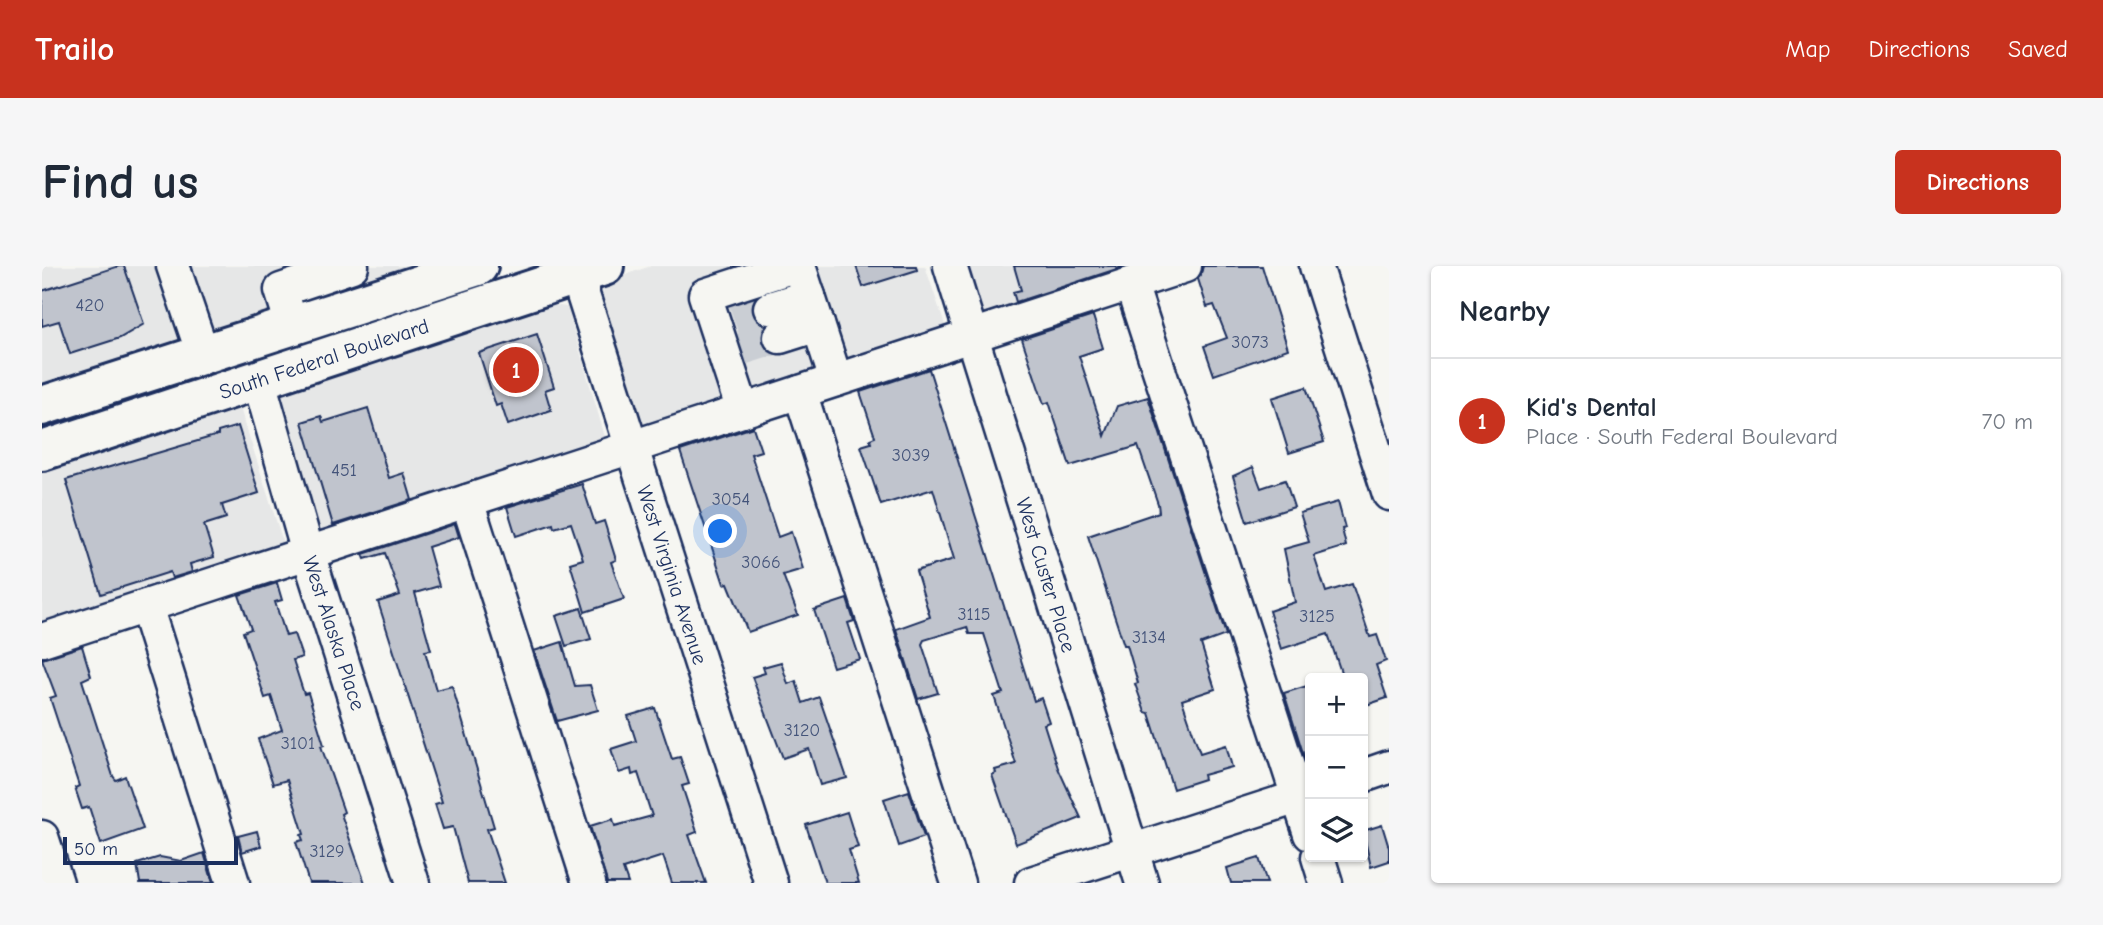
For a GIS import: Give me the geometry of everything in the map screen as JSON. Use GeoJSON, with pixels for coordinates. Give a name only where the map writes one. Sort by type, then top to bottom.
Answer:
{"type":"FeatureCollection","features":[{"type":"Feature","properties":{"kind":"main road","name":"South Federal Boulevard"},"geometry":{"type":"LineString","coordinates":[[42,406],[478,266]]}},
{"type":"Feature","properties":{"kind":"main road","name":"South Federal Boulevard"},"geometry":{"type":"LineString","coordinates":[[42,451],[259,381],[591,268]]}},
{"type":"Feature","properties":{"kind":"street"},"geometry":{"type":"LineString","coordinates":[[173,266],[203,354]]}},
{"type":"Feature","properties":{"kind":"street"},"geometry":{"type":"LineString","coordinates":[[292,325],[281,290],[352,266]]}},
{"type":"Feature","properties":{"kind":"street"},"geometry":{"type":"LineString","coordinates":[[743,411],[729,338],[705,295],[796,266],[814,310],[836,380]]}},
{"type":"Feature","properties":{"kind":"street","name":"West Custer Place"},"geometry":{"type":"LineString","coordinates":[[950,266],[1142,883]]}},
{"type":"Feature","properties":{"kind":"street"},"geometry":{"type":"LineString","coordinates":[[42,640],[1185,266]]}},
{"type":"Feature","properties":{"kind":"street"},"geometry":{"type":"LineString","coordinates":[[1316,266],[1389,494]]}},
{"type":"Feature","properties":{"kind":"street","name":"West Virginia Avenue"},"geometry":{"type":"LineString","coordinates":[[591,268],[583,295],[771,883]]}},
{"type":"Feature","properties":{"kind":"street"},"geometry":{"type":"LineString","coordinates":[[1031,883],[1304,795],[1131,284]]}},
{"type":"Feature","properties":{"kind":"street"},"geometry":{"type":"LineString","coordinates":[[775,323],[814,310]]}},
{"type":"Feature","properties":{"kind":"street","name":"West Alaska Place"},"geometry":{"type":"LineString","coordinates":[[259,381],[308,553],[413,883]]}},
{"type":"Feature","properties":{"kind":"street"},"geometry":{"type":"LineString","coordinates":[[800,392],[958,883]]}},
{"type":"Feature","properties":{"kind":"street"},"geometry":{"type":"LineString","coordinates":[[467,501],[589,883]]}},
{"type":"Feature","properties":{"kind":"street"},"geometry":{"type":"LineString","coordinates":[[146,606],[233,883]]}},
{"type":"Feature","properties":{"kind":"street"},"geometry":{"type":"LineString","coordinates":[[1368,774],[1389,767]]}},
{"type":"Feature","properties":{"kind":"street"},"geometry":{"type":"LineString","coordinates":[[43,844],[57,883]]}},
{"type":"Feature","properties":{"kind":"street"},"geometry":{"type":"LineString","coordinates":[[1320,862],[1326,883]]}},
{"type":"Feature","properties":{"kind":"shaded area"},"geometry":{"type":"Polygon","coordinates":[[[42,266],[414,266],[42,387],[42,266]]]}},
{"type":"Feature","properties":{"kind":"shaded area"},"geometry":{"type":"Polygon","coordinates":[[[651,266],[925,266],[952,346],[645,446],[602,313],[602,293],[609,280],[651,266]]]}},
{"type":"Feature","properties":{"kind":"shaded area"},"geometry":{"type":"Polygon","coordinates":[[[962,266],[1197,266],[984,336],[962,266]]]}},
{"type":"Feature","properties":{"kind":"shaded area"},"geometry":{"type":"Polygon","coordinates":[[[551,305],[567,307],[608,447],[321,544],[274,397],[288,379],[551,305]]]}},
{"type":"Feature","properties":{"kind":"shaded area"},"geometry":{"type":"Polygon","coordinates":[[[226,408],[240,408],[291,567],[42,649],[42,465],[226,408]]]}},
{"type":"Feature","properties":{"kind":"building"},"geometry":{"type":"Polygon","coordinates":[[[124,266],[144,324],[120,338],[70,354],[59,321],[42,326],[42,291],[124,266]]]}},
{"type":"Feature","properties":{"kind":"building"},"geometry":{"type":"Polygon","coordinates":[[[856,266],[916,266],[917,270],[863,287],[856,266]]]}},
{"type":"Feature","properties":{"kind":"building"},"geometry":{"type":"Polygon","coordinates":[[[1014,266],[1126,266],[1016,302],[1013,292],[1021,290],[1014,266]]]}},
{"type":"Feature","properties":{"kind":"building"},"geometry":{"type":"Polygon","coordinates":[[[1203,266],[1262,266],[1288,349],[1214,375],[1204,346],[1227,338],[1214,305],[1207,307],[1198,279],[1203,266]]]}},
{"type":"Feature","properties":{"kind":"building"},"geometry":{"type":"Polygon","coordinates":[[[1093,316],[1103,348],[1079,356],[1105,436],[1117,406],[1148,397],[1226,635],[1201,644],[1215,689],[1182,700],[1200,753],[1226,745],[1232,767],[1203,775],[1204,779],[1173,789],[1149,713],[1145,712],[1135,684],[1138,683],[1127,645],[1124,645],[1088,536],[1159,512],[1158,504],[1138,446],[1070,466],[1049,402],[1044,404],[1022,339],[1093,316]]]}},
{"type":"Feature","properties":{"kind":"building"},"geometry":{"type":"Polygon","coordinates":[[[537,334],[554,387],[545,390],[551,410],[508,425],[501,404],[496,406],[479,353],[537,334]]]}},
{"type":"Feature","properties":{"kind":"building"},"geometry":{"type":"Polygon","coordinates":[[[929,369],[1034,701],[1041,698],[1049,722],[1044,724],[1058,768],[1081,818],[1016,844],[992,775],[996,773],[995,770],[1016,764],[994,696],[1003,693],[984,634],[969,634],[967,627],[924,640],[922,644],[938,693],[918,699],[896,629],[930,617],[916,571],[954,559],[933,489],[881,505],[861,446],[871,443],[870,439],[875,437],[860,392],[929,369]]]}},
{"type":"Feature","properties":{"kind":"building"},"geometry":{"type":"Polygon","coordinates":[[[1306,387],[1324,442],[1289,453],[1272,398],[1306,387]]]}},
{"type":"Feature","properties":{"kind":"building"},"geometry":{"type":"Polygon","coordinates":[[[368,408],[389,478],[404,473],[412,500],[333,525],[302,422],[321,416],[323,422],[368,408]]]}},
{"type":"Feature","properties":{"kind":"building"},"geometry":{"type":"Polygon","coordinates":[[[238,426],[259,493],[222,505],[226,518],[204,525],[214,557],[190,564],[192,572],[172,578],[170,572],[101,594],[66,480],[218,435],[218,432],[238,426]]]}},
{"type":"Feature","properties":{"kind":"building"},"geometry":{"type":"Polygon","coordinates":[[[753,427],[761,451],[751,454],[778,537],[791,532],[803,569],[783,575],[798,615],[748,632],[728,583],[724,584],[680,451],[753,427]]]}},
{"type":"Feature","properties":{"kind":"building"},"geometry":{"type":"Polygon","coordinates":[[[1253,467],[1261,488],[1285,480],[1294,507],[1247,522],[1233,476],[1253,467]]]}},
{"type":"Feature","properties":{"kind":"building"},"geometry":{"type":"Polygon","coordinates":[[[582,484],[595,524],[604,521],[616,560],[611,562],[624,599],[585,612],[570,563],[583,559],[571,523],[554,528],[553,524],[516,536],[507,507],[582,484]]]}},
{"type":"Feature","properties":{"kind":"building"},"geometry":{"type":"Polygon","coordinates":[[[1338,502],[1345,528],[1342,529],[1346,546],[1314,556],[1326,592],[1352,584],[1370,637],[1377,635],[1386,661],[1376,665],[1387,698],[1368,704],[1368,673],[1341,673],[1328,634],[1281,649],[1269,611],[1295,602],[1284,549],[1309,542],[1300,513],[1338,502]]]}},
{"type":"Feature","properties":{"kind":"building"},"geometry":{"type":"Polygon","coordinates":[[[455,524],[459,537],[428,547],[439,586],[415,593],[431,650],[425,651],[436,690],[452,686],[494,827],[487,829],[505,883],[468,883],[453,827],[443,829],[435,804],[442,802],[378,602],[400,595],[385,553],[365,559],[363,554],[455,524]]]}},
{"type":"Feature","properties":{"kind":"building"},"geometry":{"type":"Polygon","coordinates":[[[277,583],[282,600],[275,602],[286,636],[294,634],[302,657],[293,660],[304,694],[308,693],[324,745],[321,746],[344,812],[341,814],[365,883],[309,883],[296,842],[303,840],[301,835],[304,834],[287,780],[273,784],[258,739],[282,730],[271,696],[265,698],[243,632],[251,629],[239,595],[277,583]]]}},
{"type":"Feature","properties":{"kind":"building"},"geometry":{"type":"Polygon","coordinates":[[[847,599],[854,621],[848,623],[860,659],[833,667],[814,610],[847,599]]]}},
{"type":"Feature","properties":{"kind":"building"},"geometry":{"type":"Polygon","coordinates":[[[581,608],[591,639],[566,646],[556,616],[581,608]]]}},
{"type":"Feature","properties":{"kind":"building"},"geometry":{"type":"Polygon","coordinates":[[[562,642],[575,686],[590,685],[598,710],[557,721],[534,651],[562,642]]]}},
{"type":"Feature","properties":{"kind":"building"},"geometry":{"type":"Polygon","coordinates":[[[82,646],[91,676],[82,680],[113,776],[116,780],[125,776],[143,829],[101,844],[89,807],[82,809],[75,788],[79,786],[50,698],[56,696],[42,659],[82,646]]]}},
{"type":"Feature","properties":{"kind":"building"},"geometry":{"type":"Polygon","coordinates":[[[781,662],[788,684],[796,681],[803,703],[819,697],[847,778],[820,785],[809,749],[783,758],[752,677],[765,673],[763,667],[781,662]]]}},
{"type":"Feature","properties":{"kind":"building"},"geometry":{"type":"Polygon","coordinates":[[[1305,687],[1305,759],[1284,693],[1305,687]]]}},
{"type":"Feature","properties":{"kind":"building"},"geometry":{"type":"Polygon","coordinates":[[[655,708],[672,759],[680,757],[689,784],[682,786],[697,832],[689,835],[706,883],[672,883],[663,856],[623,869],[628,883],[607,883],[590,826],[613,819],[615,826],[652,816],[638,773],[632,775],[631,769],[619,773],[611,749],[636,741],[628,716],[655,708]]]}},
{"type":"Feature","properties":{"kind":"building"},"geometry":{"type":"Polygon","coordinates":[[[909,791],[924,837],[899,846],[884,799],[909,791]]]}},
{"type":"Feature","properties":{"kind":"building"},"geometry":{"type":"Polygon","coordinates":[[[847,812],[858,847],[849,850],[859,883],[825,883],[806,825],[847,812]]]}},
{"type":"Feature","properties":{"kind":"building"},"geometry":{"type":"Polygon","coordinates":[[[1382,825],[1389,848],[1389,861],[1371,867],[1368,829],[1382,825]]]}},
{"type":"Feature","properties":{"kind":"building"},"geometry":{"type":"Polygon","coordinates":[[[257,831],[261,846],[242,852],[238,836],[257,831]]]}},
{"type":"Feature","properties":{"kind":"building"},"geometry":{"type":"Polygon","coordinates":[[[204,853],[213,883],[140,883],[137,864],[160,857],[181,861],[204,853]]]}},
{"type":"Feature","properties":{"kind":"building"},"geometry":{"type":"Polygon","coordinates":[[[1259,858],[1267,883],[1231,883],[1227,868],[1259,858]]]}},
{"type":"Feature","properties":{"kind":"tunnel"},"geometry":{"type":"LineString","coordinates":[[734,320],[770,308]]}},
{"type":"Feature","properties":{"kind":"tunnel"},"geometry":{"type":"LineString","coordinates":[[742,349],[780,337]]}},
{"type":"Feature","properties":{"kind":"place","name":"Kid's Dental"},"geometry":{"type":"Point","coordinates":[516,370]}}]}
